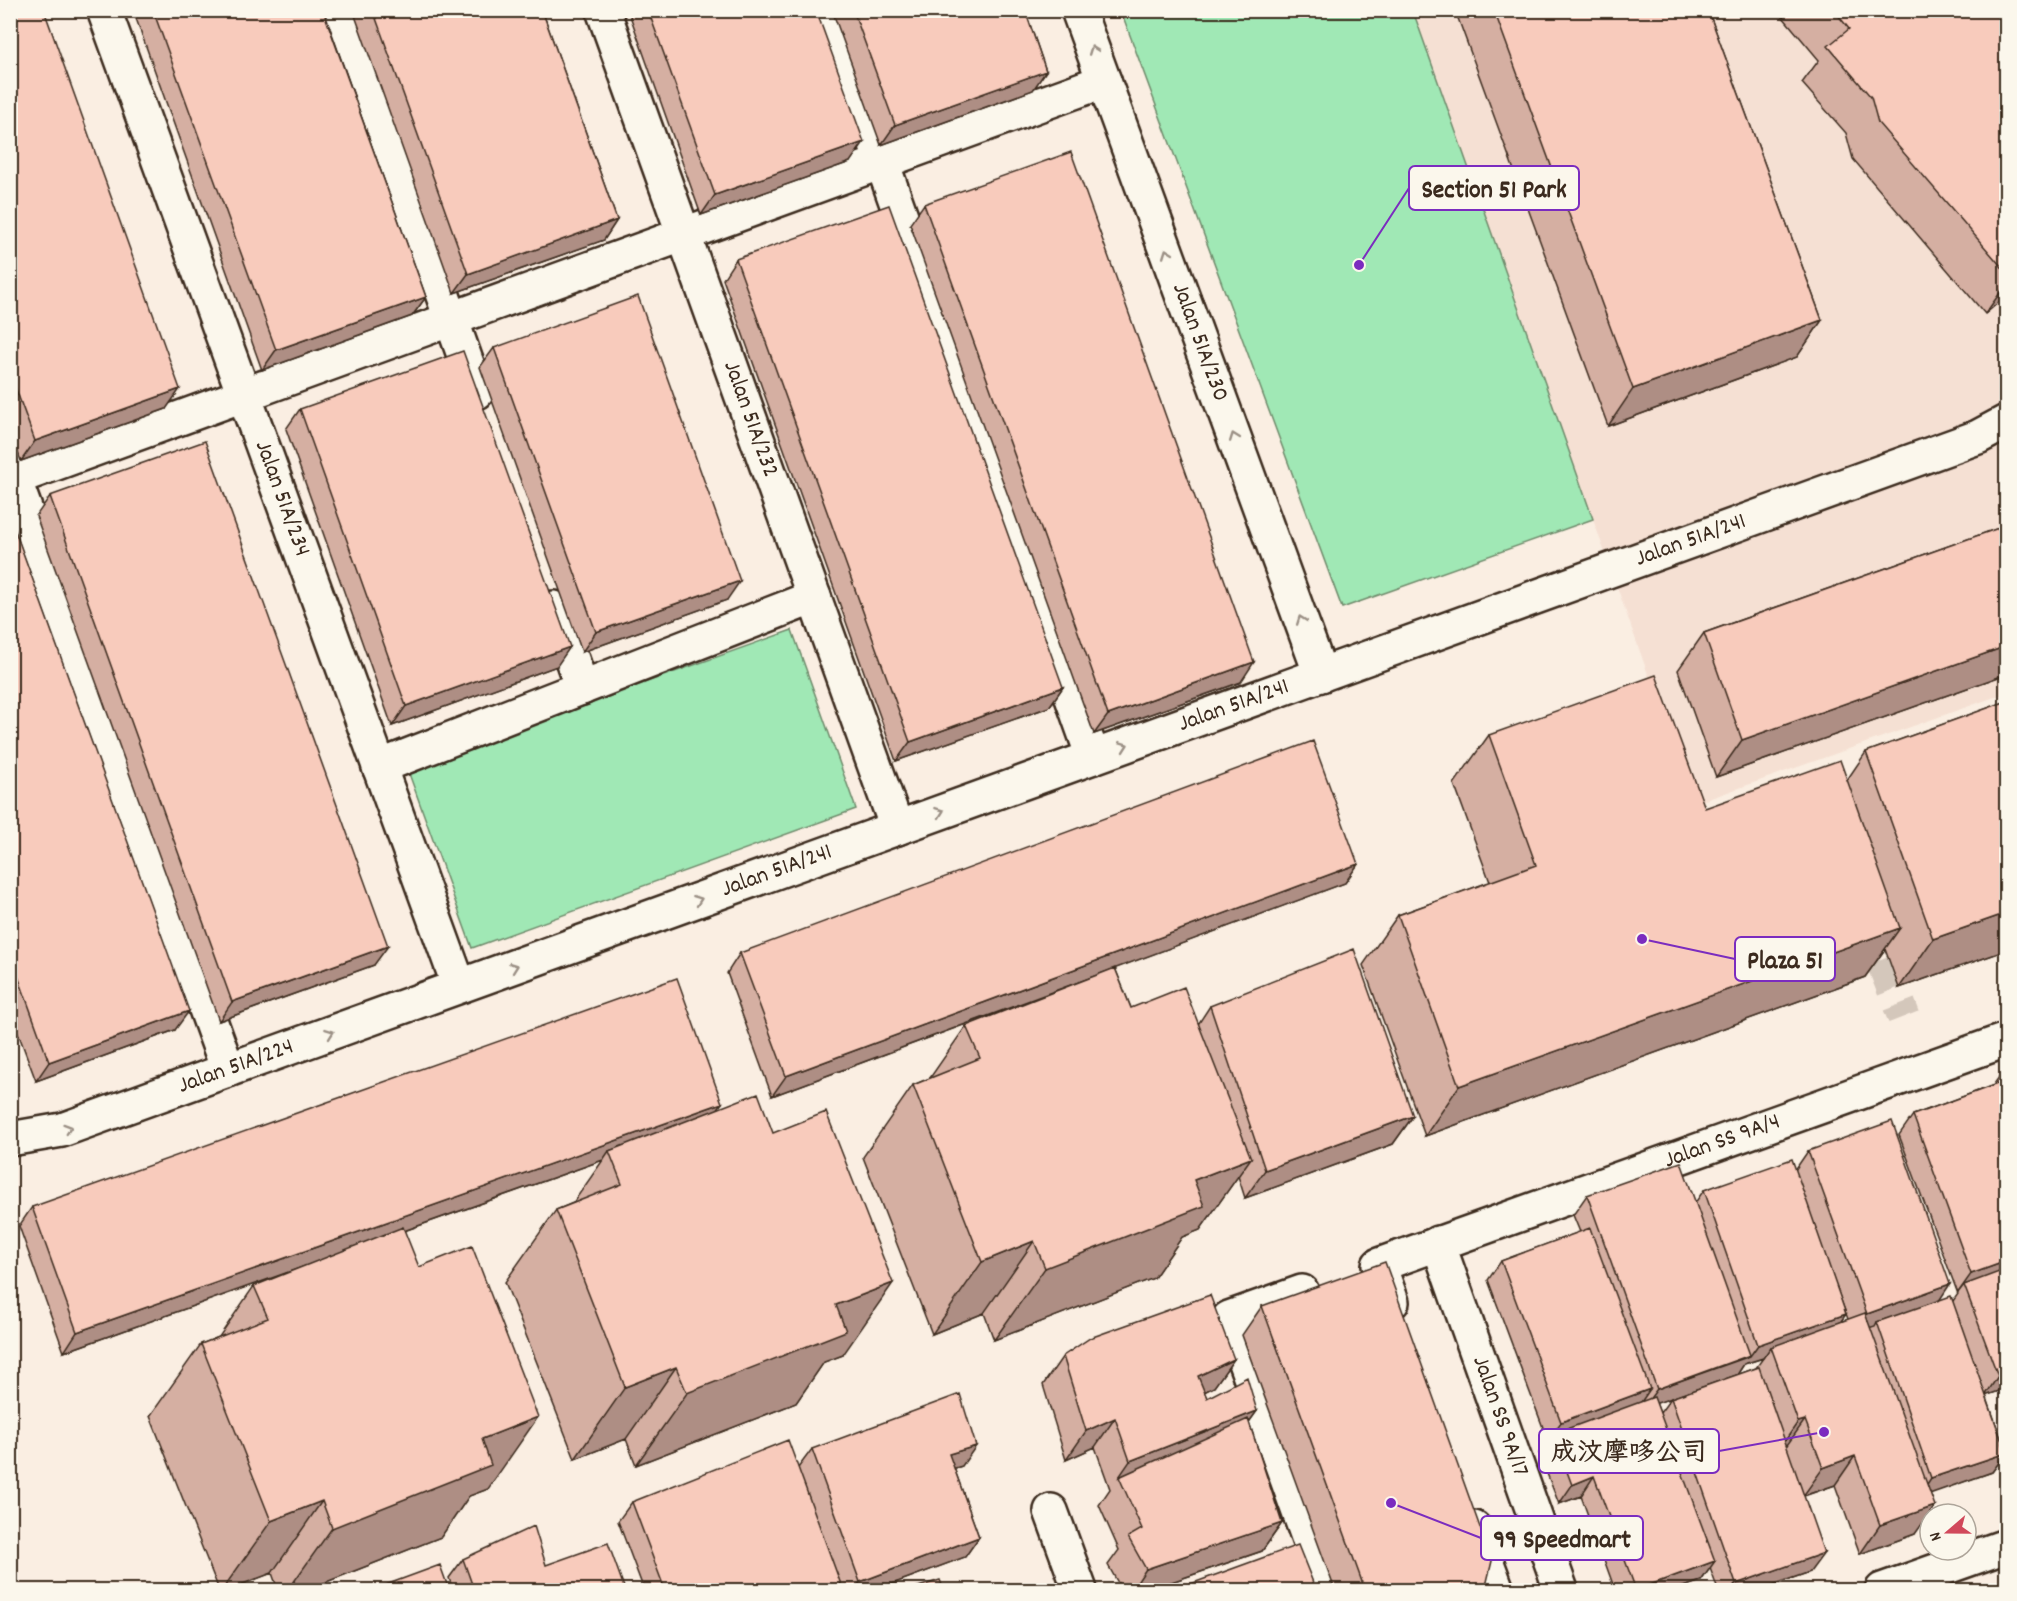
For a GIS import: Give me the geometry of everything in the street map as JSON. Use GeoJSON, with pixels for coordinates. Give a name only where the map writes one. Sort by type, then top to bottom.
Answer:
{"type":"FeatureCollection","features":[{"type":"Feature","properties":{"kind":"street","name":"Jalan 51A/234"},"geometry":{"type":"LineString","coordinates":[[104,10],[459,987]]}},
{"type":"Feature","properties":{"kind":"street"},"geometry":{"type":"LineString","coordinates":[[342,10],[487,420]]}},
{"type":"Feature","properties":{"kind":"street","name":"Jalan 51A/232"},"geometry":{"type":"LineString","coordinates":[[603,10],[897,828]]}},
{"type":"Feature","properties":{"kind":"street"},"geometry":{"type":"LineString","coordinates":[[828,10],[1093,757]]}},
{"type":"Feature","properties":{"kind":"street","name":"Jalan 51A/230"},"geometry":{"type":"LineString","coordinates":[[1078,10],[1321,675]]}},
{"type":"Feature","properties":{"kind":"street"},"geometry":{"type":"LineString","coordinates":[[228,1070],[12,475],[244,395],[1104,81]]}},
{"type":"Feature","properties":{"kind":"street","name":"Jalan 51A/241"},"geometry":{"type":"LineString","coordinates":[[459,987],[1978,437],[2007,422]]}},
{"type":"Feature","properties":{"kind":"street"},"geometry":{"type":"LineString","coordinates":[[543,576],[582,688]]}},
{"type":"Feature","properties":{"kind":"street"},"geometry":{"type":"LineString","coordinates":[[380,766],[814,597]]}},
{"type":"Feature","properties":{"kind":"street","name":"Jalan 51A/224"},"geometry":{"type":"LineString","coordinates":[[10,1139],[62,1130],[459,987]]}},
{"type":"Feature","properties":{"kind":"street","name":"Jalan SS 9A/4"},"geometry":{"type":"LineString","coordinates":[[1327,1590],[1229,1318],[2007,1040]]}},
{"type":"Feature","properties":{"kind":"street","name":"Jalan SS 9A/17"},"geometry":{"type":"LineString","coordinates":[[1437,1243],[1562,1590]]}},
{"type":"Feature","properties":{"kind":"street"},"geometry":{"type":"LineString","coordinates":[[1379,1265],[1403,1332]]}},
{"type":"Feature","properties":{"kind":"street"},"geometry":{"type":"LineString","coordinates":[[1464,1501],[1497,1590]]}},
{"type":"Feature","properties":{"kind":"street"},"geometry":{"type":"LineString","coordinates":[[1051,1511],[1080,1590]]}},
{"type":"Feature","properties":{"kind":"street"},"geometry":{"type":"LineString","coordinates":[[1882,1590],[2007,1546]]}},
{"type":"Feature","properties":{"kind":"shaded area"},"geometry":{"type":"Polygon","coordinates":[[[1413,11],[2006,11],[2006,693],[1694,804],[1413,11]]]}},
{"type":"Feature","properties":{"kind":"green space"},"geometry":{"type":"Polygon","coordinates":[[[1121,11],[1413,11],[1593,519],[1342,608],[1121,11]]]}},
{"type":"Feature","properties":{"kind":"green space"},"geometry":{"type":"Polygon","coordinates":[[[792,630],[856,809],[472,948],[407,768],[792,630]]]}},
{"type":"Feature","properties":{"kind":"building"},"geometry":{"type":"Polygon","coordinates":[[[10,10],[44,10],[180,389],[35,441],[10,373],[10,10]]]}},
{"type":"Feature","properties":{"kind":"building"},"geometry":{"type":"Polygon","coordinates":[[[153,10],[323,10],[426,297],[276,350],[153,10]]]}},
{"type":"Feature","properties":{"kind":"building"},"geometry":{"type":"Polygon","coordinates":[[[373,10],[542,10],[617,220],[468,274],[373,10]]]}},
{"type":"Feature","properties":{"kind":"building"},"geometry":{"type":"Polygon","coordinates":[[[648,10],[816,10],[864,142],[715,195],[648,10]]]}},
{"type":"Feature","properties":{"kind":"building"},"geometry":{"type":"Polygon","coordinates":[[[853,10],[1025,10],[1046,71],[895,125],[853,10]]]}},
{"type":"Feature","properties":{"kind":"building"},"geometry":{"type":"Polygon","coordinates":[[[1494,10],[1708,10],[1822,320],[1633,389],[1494,10]]]}},
{"type":"Feature","properties":{"kind":"building"},"geometry":{"type":"Polygon","coordinates":[[[1834,10],[2007,10],[2007,273],[1878,123],[1871,97],[1828,46],[1849,29],[1834,10]]]}},
{"type":"Feature","properties":{"kind":"building"},"geometry":{"type":"Polygon","coordinates":[[[1071,152],[1254,662],[1108,715],[924,204],[1071,152]]]}},
{"type":"Feature","properties":{"kind":"building"},"geometry":{"type":"Polygon","coordinates":[[[889,205],[1063,687],[910,742],[736,259],[889,205]]]}},
{"type":"Feature","properties":{"kind":"building"},"geometry":{"type":"Polygon","coordinates":[[[638,296],[740,581],[596,632],[494,348],[638,296]]]}},
{"type":"Feature","properties":{"kind":"building"},"geometry":{"type":"Polygon","coordinates":[[[463,351],[570,647],[406,706],[300,409],[463,351]]]}},
{"type":"Feature","properties":{"kind":"building"},"geometry":{"type":"Polygon","coordinates":[[[205,441],[388,946],[232,1002],[50,496],[205,441]]]}},
{"type":"Feature","properties":{"kind":"building"},"geometry":{"type":"Polygon","coordinates":[[[13,525],[189,1011],[49,1062],[10,954],[10,526],[13,525]]]}},
{"type":"Feature","properties":{"kind":"building"},"geometry":{"type":"Polygon","coordinates":[[[2007,525],[2007,646],[1742,740],[1704,633],[2007,525]]]}},
{"type":"Feature","properties":{"kind":"building"},"geometry":{"type":"Polygon","coordinates":[[[1656,675],[1705,808],[1840,760],[1900,928],[1459,1086],[1398,915],[1536,865],[1489,735],[1656,675]]]}},
{"type":"Feature","properties":{"kind":"building"},"geometry":{"type":"Polygon","coordinates":[[[2007,701],[2007,913],[1933,939],[1866,752],[2007,701]]]}},
{"type":"Feature","properties":{"kind":"building"},"geometry":{"type":"Polygon","coordinates":[[[1313,741],[1358,864],[786,1076],[740,953],[1313,741]]]}},
{"type":"Feature","properties":{"kind":"building"},"geometry":{"type":"Polygon","coordinates":[[[1354,949],[1413,1116],[1265,1170],[1210,1006],[1354,949]]]}},
{"type":"Feature","properties":{"kind":"building"},"geometry":{"type":"Polygon","coordinates":[[[1115,968],[1131,1008],[1184,987],[1251,1158],[1194,1180],[1204,1206],[1045,1268],[1034,1241],[982,1262],[913,1085],[980,1058],[966,1026],[1115,968]]]}},
{"type":"Feature","properties":{"kind":"building"},"geometry":{"type":"Polygon","coordinates":[[[677,978],[722,1103],[77,1332],[32,1207],[677,978]]]}},
{"type":"Feature","properties":{"kind":"building"},"geometry":{"type":"Polygon","coordinates":[[[2000,1083],[2007,1102],[2007,1261],[1971,1274],[1913,1115],[2000,1083]]]}},
{"type":"Feature","properties":{"kind":"building"},"geometry":{"type":"Polygon","coordinates":[[[758,1093],[773,1133],[826,1112],[893,1283],[836,1305],[846,1331],[687,1393],[676,1367],[625,1387],[556,1210],[622,1184],[609,1151],[758,1093]]]}},
{"type":"Feature","properties":{"kind":"building"},"geometry":{"type":"Polygon","coordinates":[[[1892,1121],[1950,1284],[1867,1314],[1808,1151],[1892,1121]]]}},
{"type":"Feature","properties":{"kind":"building"},"geometry":{"type":"Polygon","coordinates":[[[1792,1159],[1846,1314],[1758,1345],[1704,1190],[1792,1159]]]}},
{"type":"Feature","properties":{"kind":"building"},"geometry":{"type":"Polygon","coordinates":[[[1681,1162],[1750,1355],[1657,1389],[1587,1195],[1681,1162]]]}},
{"type":"Feature","properties":{"kind":"building"},"geometry":{"type":"Polygon","coordinates":[[[403,1227],[419,1267],[472,1246],[538,1417],[482,1439],[491,1465],[332,1528],[322,1501],[271,1521],[201,1344],[268,1318],[254,1286],[403,1227]]]}},
{"type":"Feature","properties":{"kind":"building"},"geometry":{"type":"Polygon","coordinates":[[[1590,1228],[1650,1389],[1561,1422],[1501,1261],[1590,1228]]]}},
{"type":"Feature","properties":{"kind":"building"},"geometry":{"type":"Polygon","coordinates":[[[1385,1262],[1492,1561],[1485,1590],[1365,1590],[1262,1306],[1385,1262]]]}},
{"type":"Feature","properties":{"kind":"building"},"geometry":{"type":"Polygon","coordinates":[[[2007,1269],[2007,1373],[1998,1376],[1964,1285],[2007,1269]]]}},
{"type":"Feature","properties":{"kind":"building"},"geometry":{"type":"Polygon","coordinates":[[[1210,1295],[1234,1359],[1198,1376],[1207,1398],[1247,1377],[1257,1411],[1130,1461],[1115,1418],[1086,1431],[1063,1356],[1090,1338],[1210,1295]]]}},
{"type":"Feature","properties":{"kind":"building"},"geometry":{"type":"Polygon","coordinates":[[[1951,1296],[2006,1453],[1931,1478],[1877,1322],[1951,1296]]]}},
{"type":"Feature","properties":{"kind":"building"},"geometry":{"type":"Polygon","coordinates":[[[1865,1313],[1934,1502],[1918,1502],[1918,1512],[1880,1525],[1855,1456],[1823,1468],[1805,1420],[1798,1422],[1771,1347],[1865,1313]]]}},
{"type":"Feature","properties":{"kind":"building"},"geometry":{"type":"Polygon","coordinates":[[[1759,1367],[1824,1553],[1736,1584],[1671,1398],[1759,1367]]]}},
{"type":"Feature","properties":{"kind":"building"},"geometry":{"type":"Polygon","coordinates":[[[960,1394],[976,1446],[949,1454],[979,1537],[860,1582],[812,1449],[960,1394]]]}},
{"type":"Feature","properties":{"kind":"building"},"geometry":{"type":"Polygon","coordinates":[[[1654,1397],[1715,1561],[1636,1590],[1594,1476],[1572,1485],[1553,1434],[1654,1397]]]}},
{"type":"Feature","properties":{"kind":"building"},"geometry":{"type":"Polygon","coordinates":[[[1248,1419],[1282,1523],[1146,1569],[1128,1537],[1142,1529],[1119,1477],[1248,1419]]]}},
{"type":"Feature","properties":{"kind":"building"},"geometry":{"type":"Polygon","coordinates":[[[788,1440],[843,1590],[665,1590],[632,1502],[788,1440]]]}},
{"type":"Feature","properties":{"kind":"building"},"geometry":{"type":"Polygon","coordinates":[[[534,1526],[546,1565],[608,1543],[625,1590],[474,1590],[463,1559],[534,1526]]]}},
{"type":"Feature","properties":{"kind":"building"},"geometry":{"type":"Polygon","coordinates":[[[1298,1545],[1316,1590],[1174,1590],[1298,1545]]]}},
{"type":"Feature","properties":{"kind":"building"},"geometry":{"type":"Polygon","coordinates":[[[440,1565],[449,1590],[372,1590],[440,1565]]]}},
{"type":"Feature","properties":{"kind":"building"},"geometry":{"type":"Polygon","coordinates":[[[940,1580],[944,1590],[909,1590],[940,1580]]]}},
{"type":"Feature","properties":{"kind":"tunnel"},"geometry":{"type":"LineString","coordinates":[[1864,913],[1904,1017]]}},
{"type":"Feature","properties":{"kind":"place","name":"Section 51 Park"},"geometry":{"type":"Point","coordinates":[1359,265]}},
{"type":"Feature","properties":{"kind":"place","name":"Plaza 51"},"geometry":{"type":"Point","coordinates":[1642,939]}},
{"type":"Feature","properties":{"kind":"place","name":"成汶摩哆公司"},"geometry":{"type":"Point","coordinates":[1824,1432]}},
{"type":"Feature","properties":{"kind":"place","name":"99 Speedmart"},"geometry":{"type":"Point","coordinates":[1391,1503]}}]}
